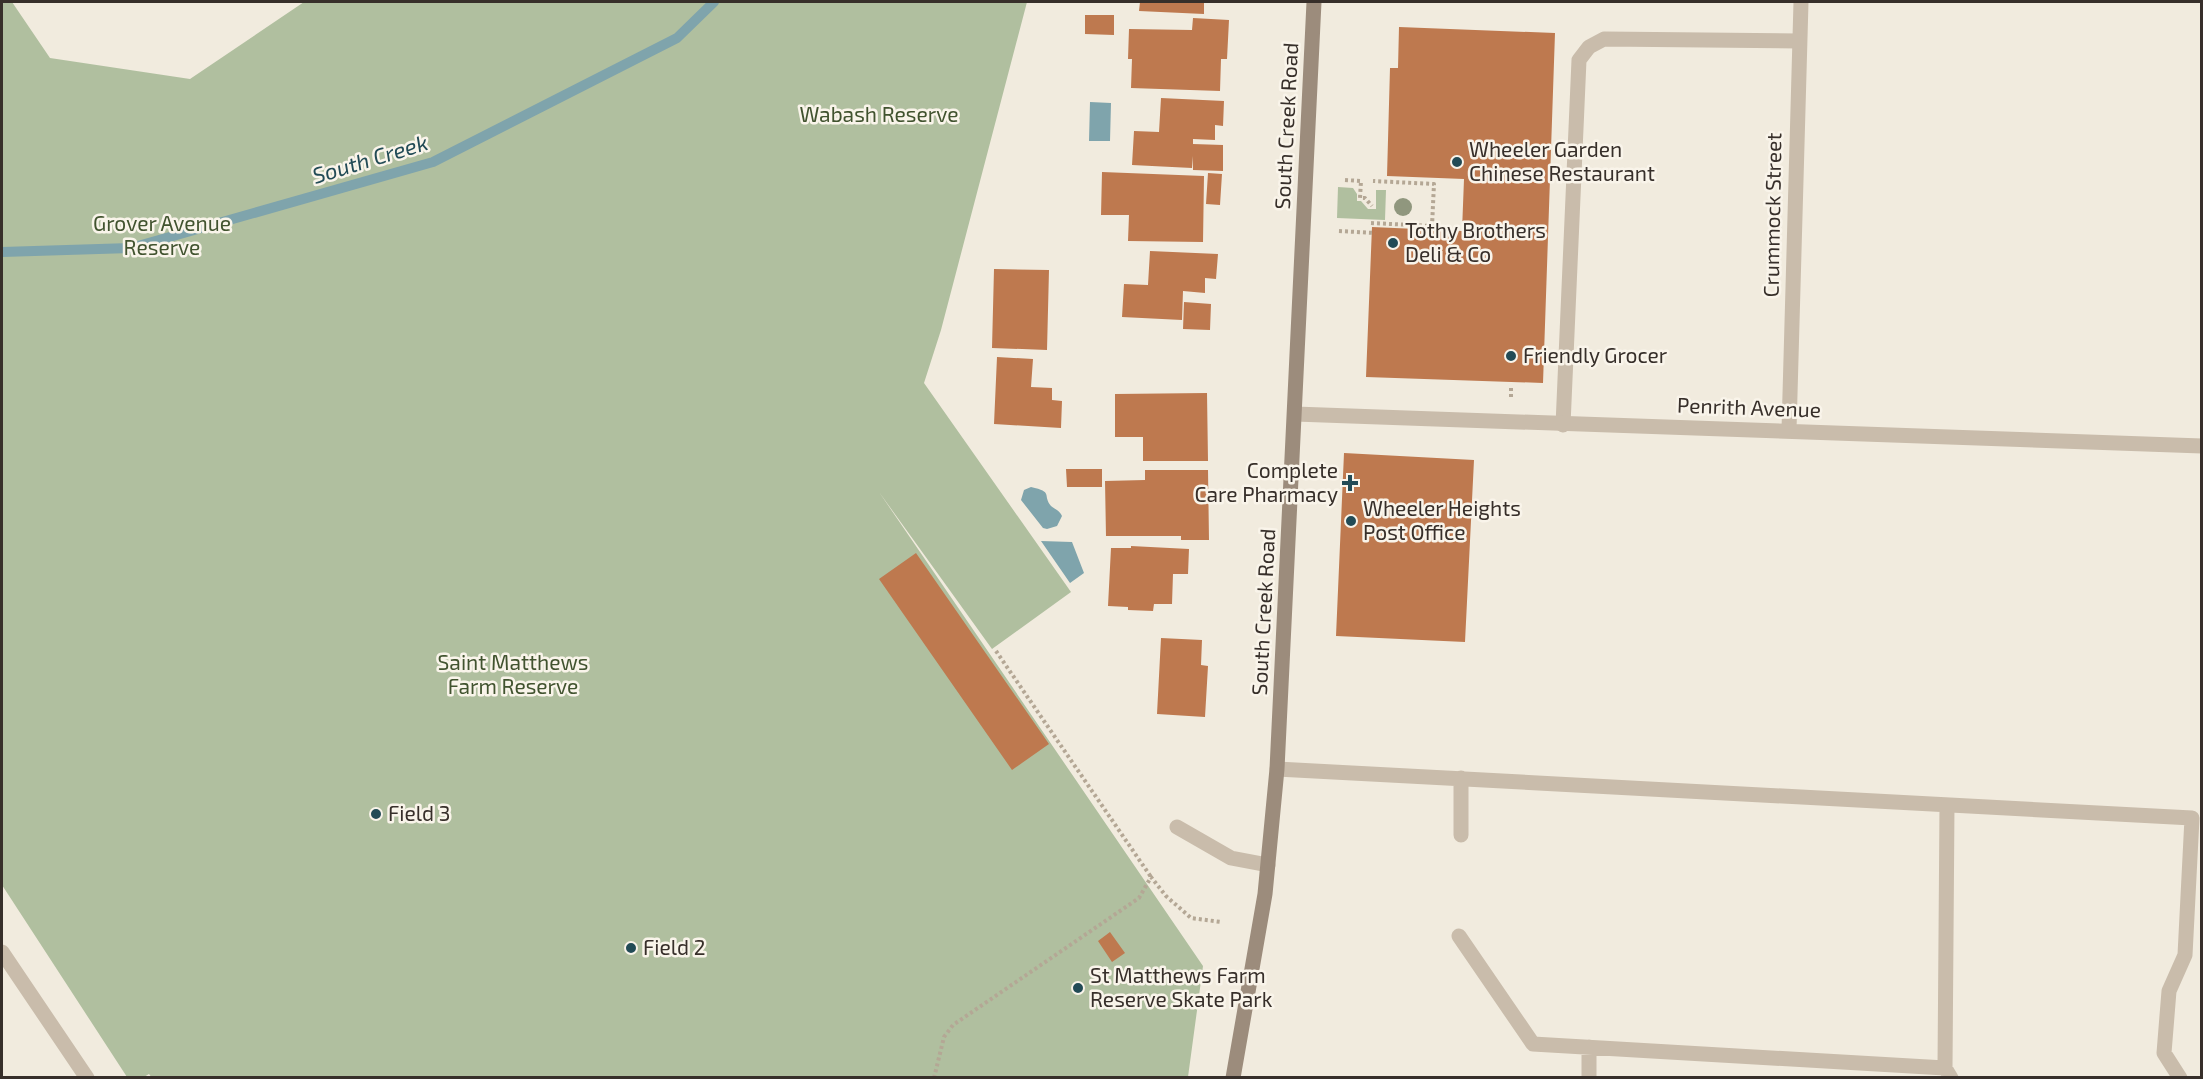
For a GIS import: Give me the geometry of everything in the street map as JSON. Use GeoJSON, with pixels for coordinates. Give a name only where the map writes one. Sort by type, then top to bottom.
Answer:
{"type":"FeatureCollection","features":[{"type":"Feature","properties":{"kind":"street","name":"South Creek Road"},"geometry":{"type":"LineString","coordinates":[[1233,1077],[1265,894],[1277,769],[1314,2]]}},
{"type":"Feature","properties":{"kind":"street","name":"Crummock Street"},"geometry":{"type":"LineString","coordinates":[[1789,430],[1801,2]]}},
{"type":"Feature","properties":{"kind":"street"},"geometry":{"type":"LineString","coordinates":[[1563,425],[1579,60],[1589,47],[1604,39],[1799,41]]}},
{"type":"Feature","properties":{"kind":"street","name":"Penrith Avenue"},"geometry":{"type":"LineString","coordinates":[[1295,414],[2202,446]]}},
{"type":"Feature","properties":{"kind":"street"},"geometry":{"type":"LineString","coordinates":[[1277,769],[2193,818],[2185,954],[2169,991],[2164,1053],[2180,1077]]}},
{"type":"Feature","properties":{"kind":"street"},"geometry":{"type":"LineString","coordinates":[[1461,778],[1461,835]]}},
{"type":"Feature","properties":{"kind":"street"},"geometry":{"type":"LineString","coordinates":[[1459,936],[1533,1044],[1948,1073],[1947,805]]}},
{"type":"Feature","properties":{"kind":"street"},"geometry":{"type":"LineString","coordinates":[[1177,827],[1231,858],[1268,865]]}},
{"type":"Feature","properties":{"kind":"street"},"geometry":{"type":"LineString","coordinates":[[2,952],[87,1077]]}},
{"type":"Feature","properties":{"kind":"street"},"geometry":{"type":"LineString","coordinates":[[1589,1047],[1589,1077]]}},
{"type":"Feature","properties":{"kind":"path"},"geometry":{"type":"LineString","coordinates":[[1345,180],[1361,181],[1360,198],[1365,198],[1372,206]]}},
{"type":"Feature","properties":{"kind":"path"},"geometry":{"type":"LineString","coordinates":[[1371,223],[1432,226],[1434,184],[1373,181]]}},
{"type":"Feature","properties":{"kind":"path"},"geometry":{"type":"LineString","coordinates":[[1339,231],[1375,233]]}},
{"type":"Feature","properties":{"kind":"path"},"geometry":{"type":"LineString","coordinates":[[996,651],[1166,896],[1191,918],[1221,922]]}},
{"type":"Feature","properties":{"kind":"path"},"geometry":{"type":"LineString","coordinates":[[934,1077],[944,1037],[953,1025],[1139,898],[1151,877]]}},
{"type":"Feature","properties":{"kind":"green space","name":"Saint Matthews Farm Reserve"},"geometry":{"type":"Polygon","coordinates":[[[2,2],[12,2],[50,58],[190,79],[304,2],[1027,2],[941,330],[924,383],[1071,592],[992,649],[879,492],[1203,966],[1188,1077],[152,1078],[149,1074],[144,1077],[127,1077],[2,885],[2,2]]]}},
{"type":"Feature","properties":{"kind":"green space"},"geometry":{"type":"Polygon","coordinates":[[[1338,187],[1353,188],[1357,194],[1357,201],[1361,201],[1368,209],[1376,209],[1376,190],[1386,190],[1385,220],[1337,218],[1338,187]]]}},
{"type":"Feature","properties":{"kind":"water"},"geometry":{"type":"Polygon","coordinates":[[[1090,102],[1111,103],[1110,141],[1089,141],[1090,102]]]}},
{"type":"Feature","properties":{"kind":"water"},"geometry":{"type":"Polygon","coordinates":[[[1031,487],[1045,492],[1048,502],[1061,514],[1057,526],[1043,528],[1021,500],[1024,490],[1031,487]]]}},
{"type":"Feature","properties":{"kind":"water"},"geometry":{"type":"Polygon","coordinates":[[[1041,541],[1072,542],[1084,573],[1070,583],[1041,541]]]}},
{"type":"Feature","properties":{"kind":"building"},"geometry":{"type":"Polygon","coordinates":[[[1140,2],[1204,2],[1204,14],[1139,11],[1140,2]]]}},
{"type":"Feature","properties":{"kind":"building"},"geometry":{"type":"Polygon","coordinates":[[[1085,15],[1114,15],[1114,35],[1085,34],[1085,15]]]}},
{"type":"Feature","properties":{"kind":"building"},"geometry":{"type":"Polygon","coordinates":[[[1193,18],[1229,20],[1227,59],[1221,59],[1220,91],[1131,88],[1132,59],[1128,59],[1129,29],[1192,30],[1193,18]]]}},
{"type":"Feature","properties":{"kind":"building"},"geometry":{"type":"Polygon","coordinates":[[[1399,27],[1555,33],[1543,383],[1366,377],[1372,227],[1462,231],[1464,179],[1387,176],[1390,68],[1398,68],[1399,27]]]}},
{"type":"Feature","properties":{"kind":"building"},"geometry":{"type":"Polygon","coordinates":[[[1161,98],[1224,101],[1223,126],[1215,125],[1215,140],[1193,139],[1193,144],[1223,145],[1223,171],[1193,170],[1193,156],[1192,168],[1132,165],[1134,131],[1159,132],[1161,98]]]}},
{"type":"Feature","properties":{"kind":"building"},"geometry":{"type":"Polygon","coordinates":[[[1102,172],[1204,176],[1203,242],[1128,241],[1129,215],[1101,215],[1102,172]]]}},
{"type":"Feature","properties":{"kind":"building"},"geometry":{"type":"Polygon","coordinates":[[[1208,173],[1222,174],[1220,205],[1206,204],[1208,173]]]}},
{"type":"Feature","properties":{"kind":"building"},"geometry":{"type":"Polygon","coordinates":[[[1150,251],[1218,254],[1216,279],[1205,278],[1205,293],[1183,291],[1182,320],[1122,317],[1124,284],[1148,285],[1150,251]]]}},
{"type":"Feature","properties":{"kind":"building"},"geometry":{"type":"Polygon","coordinates":[[[994,269],[1049,270],[1047,350],[992,348],[994,269]]]}},
{"type":"Feature","properties":{"kind":"building"},"geometry":{"type":"Polygon","coordinates":[[[1184,302],[1211,304],[1210,330],[1183,329],[1184,302]]]}},
{"type":"Feature","properties":{"kind":"building"},"geometry":{"type":"Polygon","coordinates":[[[997,357],[1033,359],[1031,387],[1052,388],[1052,400],[1062,401],[1061,428],[994,424],[997,357]]]}},
{"type":"Feature","properties":{"kind":"building"},"geometry":{"type":"Polygon","coordinates":[[[1207,393],[1208,461],[1143,461],[1143,437],[1115,437],[1115,394],[1207,393]]]}},
{"type":"Feature","properties":{"kind":"building"},"geometry":{"type":"Polygon","coordinates":[[[1344,453],[1474,460],[1465,642],[1336,636],[1344,453]]]}},
{"type":"Feature","properties":{"kind":"building"},"geometry":{"type":"Polygon","coordinates":[[[1066,469],[1102,469],[1102,487],[1067,487],[1066,469]]]}},
{"type":"Feature","properties":{"kind":"building"},"geometry":{"type":"Polygon","coordinates":[[[1145,470],[1208,470],[1209,540],[1181,540],[1181,536],[1106,536],[1105,481],[1145,480],[1145,470]]]}},
{"type":"Feature","properties":{"kind":"building"},"geometry":{"type":"Polygon","coordinates":[[[1131,546],[1189,549],[1188,574],[1173,574],[1172,604],[1154,604],[1153,611],[1108,606],[1111,548],[1131,548],[1131,546]]]}},
{"type":"Feature","properties":{"kind":"building"},"geometry":{"type":"Polygon","coordinates":[[[916,553],[1049,744],[1012,770],[879,579],[916,553]]]}},
{"type":"Feature","properties":{"kind":"building"},"geometry":{"type":"Polygon","coordinates":[[[1161,638],[1202,640],[1201,665],[1208,666],[1205,717],[1157,714],[1161,638]]]}},
{"type":"Feature","properties":{"kind":"building"},"geometry":{"type":"Polygon","coordinates":[[[1110,932],[1125,953],[1112,962],[1098,941],[1110,932]]]}},
{"type":"Feature","properties":{"kind":"waterway","name":"South Creek"},"geometry":{"type":"LineString","coordinates":[[2,252],[131,248],[433,162],[677,38],[714,2]]}},
{"type":"Feature","properties":{"kind":"place","name":"Wheeler Garden Chinese Restaurant"},"geometry":{"type":"Point","coordinates":[1457,162]}},
{"type":"Feature","properties":{"kind":"place","name":"Tothy Brothers Deli & Co"},"geometry":{"type":"Point","coordinates":[1393,243]}},
{"type":"Feature","properties":{"kind":"place","name":"Friendly Grocer"},"geometry":{"type":"Point","coordinates":[1511,356]}},
{"type":"Feature","properties":{"kind":"place","name":"Complete Care Pharmacy"},"geometry":{"type":"Point","coordinates":[1350,483]}},
{"type":"Feature","properties":{"kind":"place","name":"Wheeler Heights Post Office"},"geometry":{"type":"Point","coordinates":[1351,521]}},
{"type":"Feature","properties":{"kind":"place","name":"Field 3"},"geometry":{"type":"Point","coordinates":[376,814]}},
{"type":"Feature","properties":{"kind":"place","name":"Field 2"},"geometry":{"type":"Point","coordinates":[631,948]}},
{"type":"Feature","properties":{"kind":"place","name":"St Matthews Farm Reserve Skate Park"},"geometry":{"type":"Point","coordinates":[1078,988]}},
{"type":"Feature","properties":{"kind":"park label","name":"Wabash Reserve"},"geometry":{"type":"Point","coordinates":[879,115]}},
{"type":"Feature","properties":{"kind":"park label","name":"Grover Avenue Reserve"},"geometry":{"type":"Point","coordinates":[162,236]}}]}
